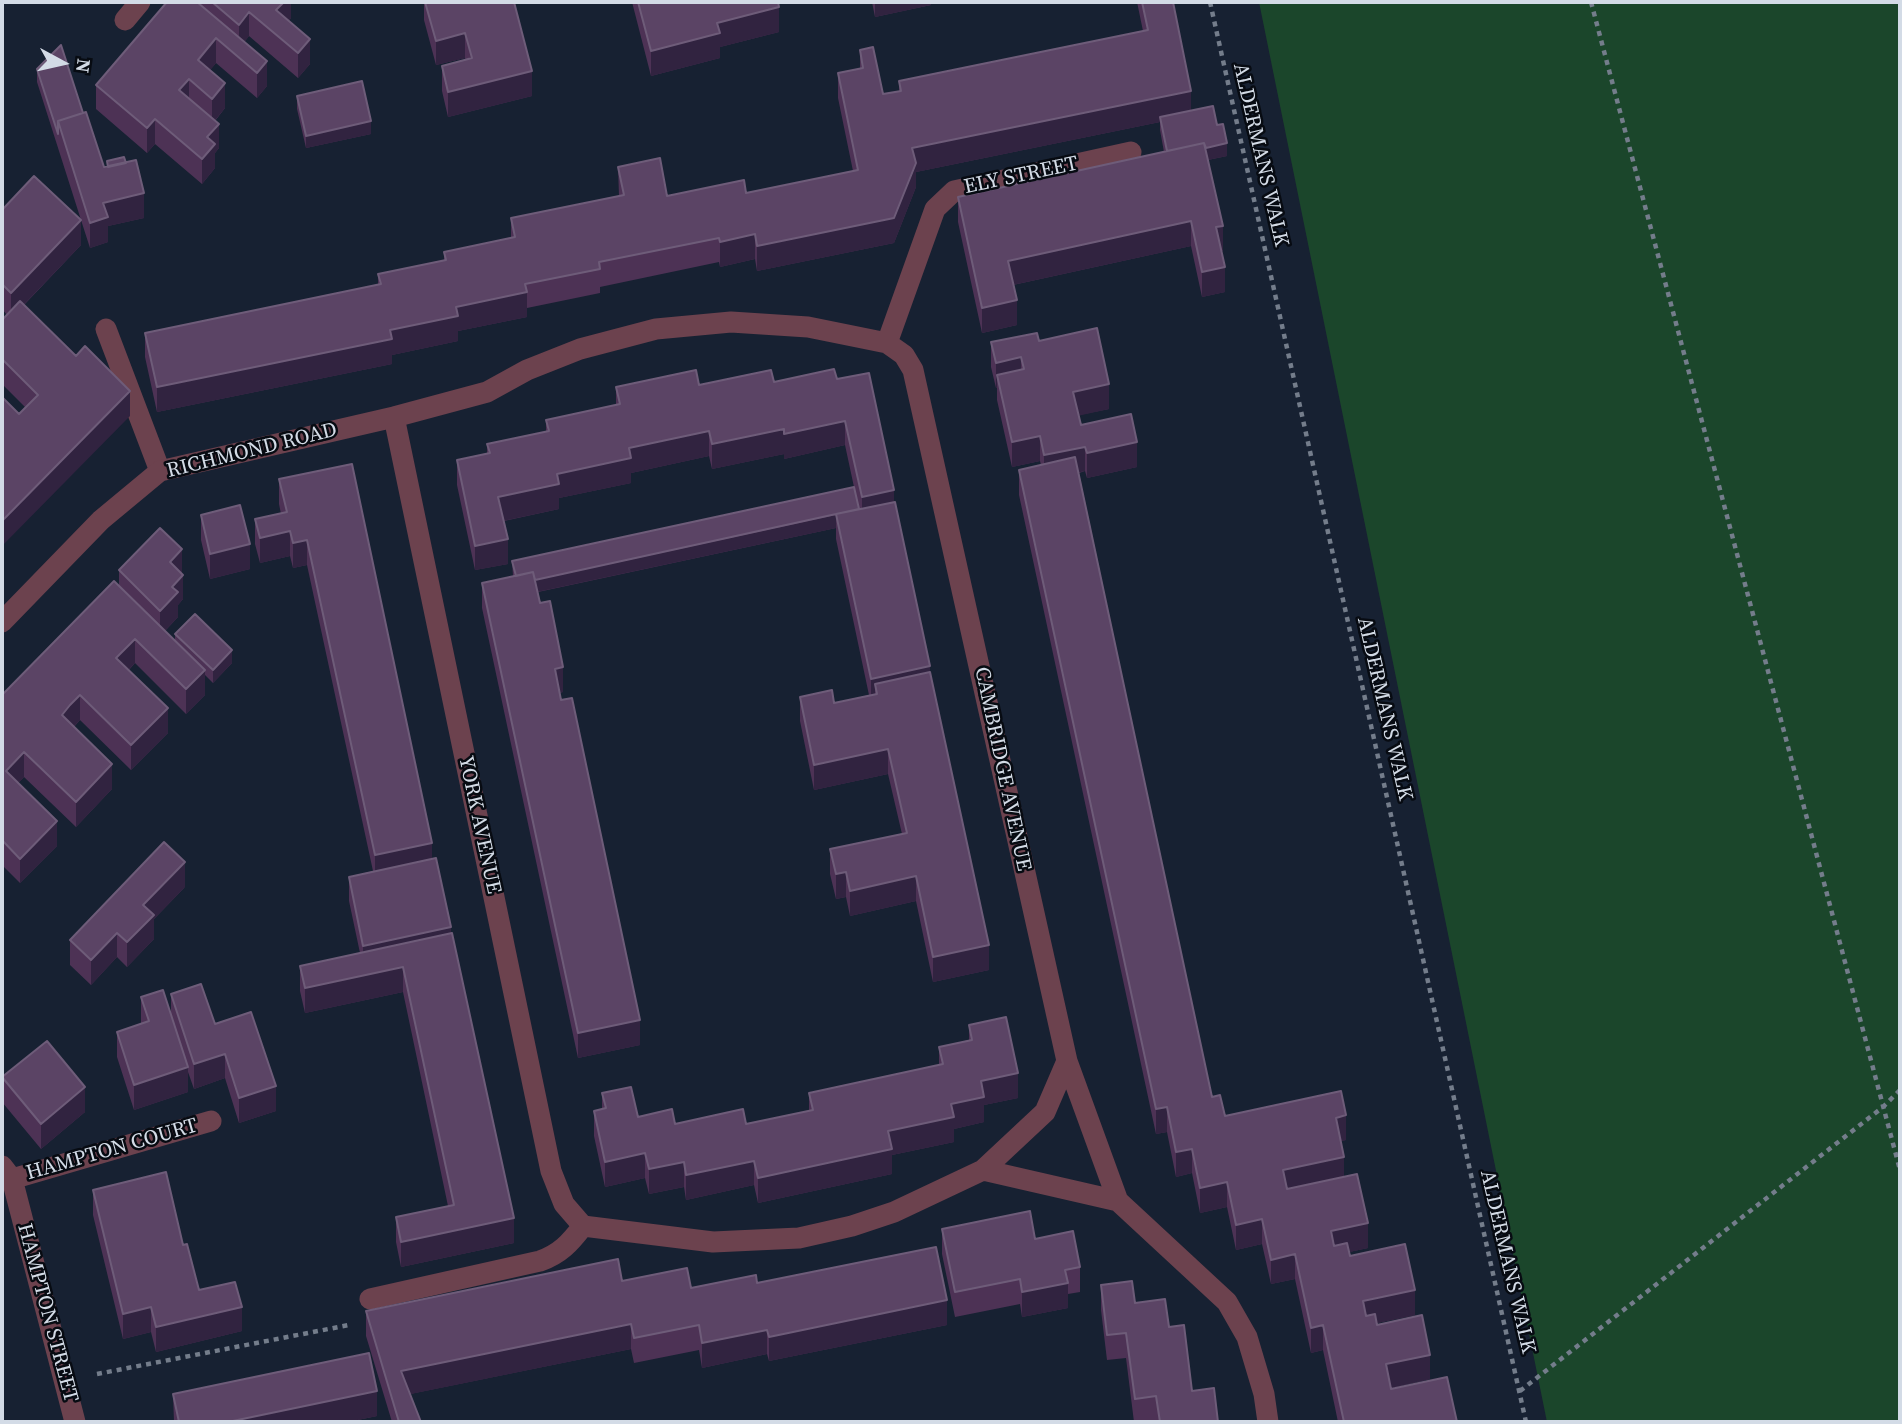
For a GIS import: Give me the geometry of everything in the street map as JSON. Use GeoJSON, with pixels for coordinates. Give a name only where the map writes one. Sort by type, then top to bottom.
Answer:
{"type":"FeatureCollection","features":[{"type":"Feature","properties":{"kind":"street"},"geometry":{"type":"LineString","coordinates":[[125,20],[140,2]]}},
{"type":"Feature","properties":{"kind":"street","name":"ELY STREET"},"geometry":{"type":"LineString","coordinates":[[887,343],[934,209],[954,191],[1131,152]]}},
{"type":"Feature","properties":{"kind":"street","name":"RICHMOND ROAD"},"geometry":{"type":"LineString","coordinates":[[2,622],[102,520],[160,471],[394,417],[486,392],[527,370],[580,349],[656,329],[731,322],[807,327],[887,343]]}},
{"type":"Feature","properties":{"kind":"street"},"geometry":{"type":"LineString","coordinates":[[106,329],[160,471]]}},
{"type":"Feature","properties":{"kind":"street","name":"CAMBRIDGE AVENUE"},"geometry":{"type":"LineString","coordinates":[[887,343],[904,355],[914,370],[1067,1061],[1118,1201]]}},
{"type":"Feature","properties":{"kind":"street","name":"YORK AVENUE"},"geometry":{"type":"LineString","coordinates":[[394,417],[551,1171],[564,1204],[583,1226]]}},
{"type":"Feature","properties":{"kind":"street"},"geometry":{"type":"LineString","coordinates":[[370,1298],[555,1256],[583,1226],[713,1242],[799,1238],[852,1226],[894,1212],[984,1170],[1045,1112],[1067,1061]]}},
{"type":"Feature","properties":{"kind":"street","name":"HAMPTON COURT"},"geometry":{"type":"LineString","coordinates":[[7,1172],[211,1121]]}},
{"type":"Feature","properties":{"kind":"street"},"geometry":{"type":"LineString","coordinates":[[984,1170],[1118,1201],[1227,1302],[1247,1337],[1265,1394],[1268,1422]]}},
{"type":"Feature","properties":{"kind":"street","name":"HAMPTON STREET"},"geometry":{"type":"LineString","coordinates":[[7,1172],[75,1422]]}},
{"type":"Feature","properties":{"kind":"path","name":"ALDERMANS WALK"},"geometry":{"type":"LineString","coordinates":[[1210,2],[1526,1422]]}},
{"type":"Feature","properties":{"kind":"path"},"geometry":{"type":"LineString","coordinates":[[1591,2],[1900,1170]]}},
{"type":"Feature","properties":{"kind":"path"},"geometry":{"type":"LineString","coordinates":[[1520,1391],[1883,1107],[1900,1090]]}},
{"type":"Feature","properties":{"kind":"path"},"geometry":{"type":"LineString","coordinates":[[64,1380],[365,1321],[370,1298]]}},
{"type":"Feature","properties":{"kind":"green space"},"geometry":{"type":"Polygon","coordinates":[[[1259,2],[1900,2],[1900,1422],[1547,1422],[1259,2]]]}},
{"type":"Feature","properties":{"kind":"building"},"geometry":{"type":"Polygon","coordinates":[[[167,2],[197,2],[267,61],[257,73],[216,38],[198,60],[225,83],[212,99],[189,79],[179,90],[219,124],[207,137],[215,144],[202,159],[155,119],[147,128],[96,85],[167,2]]]}},
{"type":"Feature","properties":{"kind":"building"},"geometry":{"type":"Polygon","coordinates":[[[212,2],[284,2],[276,10],[310,39],[298,53],[249,12],[239,25],[212,2]]]}},
{"type":"Feature","properties":{"kind":"building"},"geometry":{"type":"Polygon","coordinates":[[[425,2],[514,2],[532,71],[448,92],[442,66],[472,58],[465,33],[436,41],[425,2]]]}},
{"type":"Feature","properties":{"kind":"building"},"geometry":{"type":"Polygon","coordinates":[[[638,2],[778,2],[779,7],[717,23],[720,33],[651,51],[638,2]]]}},
{"type":"Feature","properties":{"kind":"building"},"geometry":{"type":"Polygon","coordinates":[[[1142,2],[1173,2],[1191,91],[912,148],[916,163],[894,218],[757,246],[755,234],[720,242],[719,238],[599,262],[600,269],[525,284],[527,292],[456,307],[458,316],[390,330],[392,339],[157,387],[145,333],[381,284],[378,274],[446,260],[444,252],[515,237],[511,218],[624,195],[618,167],[660,158],[667,196],[744,180],[746,193],[858,170],[838,73],[863,68],[860,50],[873,47],[883,94],[901,91],[899,81],[1148,30],[1142,2]]]}},
{"type":"Feature","properties":{"kind":"building"},"geometry":{"type":"Polygon","coordinates":[[[61,45],[83,113],[58,121],[58,134],[37,69],[61,45]]]}},
{"type":"Feature","properties":{"kind":"building"},"geometry":{"type":"Polygon","coordinates":[[[362,81],[371,121],[306,136],[297,96],[362,81]]]}},
{"type":"Feature","properties":{"kind":"building"},"geometry":{"type":"Polygon","coordinates":[[[1213,106],[1217,125],[1223,124],[1227,143],[1206,148],[1204,143],[1167,151],[1160,117],[1213,106]]]}},
{"type":"Feature","properties":{"kind":"building"},"geometry":{"type":"Polygon","coordinates":[[[86,112],[104,167],[136,160],[144,193],[103,203],[108,217],[90,223],[58,121],[86,112]]]}},
{"type":"Feature","properties":{"kind":"building"},"geometry":{"type":"Polygon","coordinates":[[[1204,143],[1223,226],[1216,227],[1225,267],[1202,272],[1191,221],[1008,261],[1017,300],[982,308],[958,197],[1204,143]]]}},
{"type":"Feature","properties":{"kind":"building"},"geometry":{"type":"Polygon","coordinates":[[[124,157],[126,163],[108,167],[107,161],[124,157]]]}},
{"type":"Feature","properties":{"kind":"building"},"geometry":{"type":"Polygon","coordinates":[[[34,176],[81,220],[11,293],[2,284],[2,210],[34,176]]]}},
{"type":"Feature","properties":{"kind":"building"},"geometry":{"type":"Polygon","coordinates":[[[20,301],[76,356],[85,346],[130,391],[2,521],[2,397],[19,414],[38,395],[2,359],[2,320],[20,301]]]}},
{"type":"Feature","properties":{"kind":"building"},"geometry":{"type":"Polygon","coordinates":[[[1097,328],[1109,384],[1073,392],[1081,425],[1131,414],[1137,442],[1087,453],[1085,447],[1044,455],[1040,436],[1012,442],[997,375],[1024,369],[1021,357],[996,363],[991,342],[1037,333],[1039,341],[1097,328]]]}},
{"type":"Feature","properties":{"kind":"building"},"geometry":{"type":"Polygon","coordinates":[[[834,369],[837,379],[869,373],[894,490],[862,497],[845,421],[784,434],[784,429],[712,444],[709,431],[629,448],[631,458],[557,474],[559,484],[498,497],[508,539],[475,546],[457,460],[490,453],[487,444],[549,431],[546,420],[620,404],[616,387],[696,370],[699,385],[771,370],[774,382],[834,369]]]}},
{"type":"Feature","properties":{"kind":"building"},"geometry":{"type":"Polygon","coordinates":[[[1075,457],[1212,1097],[1220,1095],[1225,1116],[1341,1091],[1346,1115],[1336,1118],[1344,1157],[1283,1170],[1287,1189],[1357,1174],[1368,1223],[1331,1231],[1334,1246],[1347,1243],[1350,1256],[1405,1244],[1415,1290],[1363,1301],[1366,1316],[1375,1314],[1377,1325],[1422,1315],[1430,1355],[1386,1364],[1391,1389],[1447,1377],[1457,1422],[1344,1422],[1323,1325],[1311,1328],[1295,1254],[1271,1260],[1262,1219],[1236,1225],[1227,1182],[1200,1188],[1192,1149],[1176,1152],[1167,1107],[1156,1109],[1019,470],[1075,457]]]}},
{"type":"Feature","properties":{"kind":"building"},"geometry":{"type":"Polygon","coordinates":[[[352,464],[432,843],[375,855],[307,540],[293,543],[290,531],[260,538],[255,519],[287,512],[279,479],[352,464]]]}},
{"type":"Feature","properties":{"kind":"building"},"geometry":{"type":"Polygon","coordinates":[[[854,487],[859,509],[535,580],[533,572],[516,576],[512,561],[854,487]]]}},
{"type":"Feature","properties":{"kind":"building"},"geometry":{"type":"Polygon","coordinates":[[[895,502],[930,666],[871,679],[836,514],[895,502]]]}},
{"type":"Feature","properties":{"kind":"building"},"geometry":{"type":"Polygon","coordinates":[[[240,505],[250,544],[210,554],[201,515],[240,505]]]}},
{"type":"Feature","properties":{"kind":"building"},"geometry":{"type":"Polygon","coordinates":[[[160,528],[182,549],[170,562],[183,575],[172,587],[178,592],[160,611],[119,570],[160,528]]]}},
{"type":"Feature","properties":{"kind":"building"},"geometry":{"type":"Polygon","coordinates":[[[533,572],[540,603],[550,601],[563,667],[555,669],[561,700],[572,698],[640,1020],[578,1033],[482,583],[533,572]]]}},
{"type":"Feature","properties":{"kind":"building"},"geometry":{"type":"Polygon","coordinates":[[[114,581],[205,670],[186,689],[135,639],[116,658],[168,708],[131,745],[80,695],[70,705],[62,715],[112,764],[76,802],[24,752],[6,771],[57,821],[20,859],[2,840],[2,695],[114,581]]]}},
{"type":"Feature","properties":{"kind":"building"},"geometry":{"type":"Polygon","coordinates":[[[195,614],[232,650],[213,670],[175,634],[195,614]]]}},
{"type":"Feature","properties":{"kind":"building"},"geometry":{"type":"Polygon","coordinates":[[[930,672],[989,945],[933,957],[916,876],[850,891],[846,872],[836,874],[830,849],[907,833],[888,749],[814,765],[800,697],[832,690],[834,703],[877,694],[875,684],[930,672]]]}},
{"type":"Feature","properties":{"kind":"building"},"geometry":{"type":"Polygon","coordinates":[[[164,842],[185,862],[143,905],[154,915],[127,942],[117,933],[91,960],[70,940],[164,842]]]}},
{"type":"Feature","properties":{"kind":"building"},"geometry":{"type":"Polygon","coordinates":[[[436,858],[451,927],[363,946],[349,877],[436,858]]]}},
{"type":"Feature","properties":{"kind":"building"},"geometry":{"type":"Polygon","coordinates":[[[452,933],[514,1218],[401,1242],[396,1217],[454,1205],[403,967],[305,988],[300,966],[452,933]]]}},
{"type":"Feature","properties":{"kind":"building"},"geometry":{"type":"Polygon","coordinates":[[[201,984],[215,1024],[251,1012],[276,1086],[239,1098],[225,1054],[194,1064],[171,994],[201,984]]]}},
{"type":"Feature","properties":{"kind":"building"},"geometry":{"type":"Polygon","coordinates":[[[163,990],[188,1067],[134,1085],[117,1032],[149,1021],[141,997],[163,990]]]}},
{"type":"Feature","properties":{"kind":"building"},"geometry":{"type":"Polygon","coordinates":[[[1006,1017],[1018,1073],[981,1081],[984,1097],[951,1104],[954,1117],[888,1131],[892,1149],[758,1178],[754,1161],[686,1175],[684,1162],[649,1169],[645,1153],[605,1162],[594,1111],[606,1108],[602,1093],[631,1087],[638,1117],[672,1109],[675,1124],[743,1109],[746,1124],[813,1110],[809,1093],[943,1064],[939,1047],[972,1040],[969,1025],[1006,1017]]]}},
{"type":"Feature","properties":{"kind":"building"},"geometry":{"type":"Polygon","coordinates":[[[47,1041],[85,1087],[41,1124],[2,1077],[47,1041]]]}},
{"type":"Feature","properties":{"kind":"building"},"geometry":{"type":"Polygon","coordinates":[[[166,1172],[183,1245],[187,1244],[199,1290],[235,1282],[242,1307],[156,1327],[151,1307],[123,1314],[93,1190],[166,1172]]]}},
{"type":"Feature","properties":{"kind":"building"},"geometry":{"type":"Polygon","coordinates":[[[1030,1211],[1035,1239],[1073,1231],[1080,1267],[1065,1270],[1068,1283],[1022,1292],[1020,1279],[955,1292],[942,1229],[1030,1211]]]}},
{"type":"Feature","properties":{"kind":"building"},"geometry":{"type":"Polygon","coordinates":[[[936,1247],[947,1300],[769,1337],[767,1330],[702,1343],[699,1325],[634,1338],[631,1324],[401,1371],[421,1422],[399,1422],[366,1311],[618,1259],[622,1281],[687,1268],[691,1288],[756,1275],[757,1283],[936,1247]]]}},
{"type":"Feature","properties":{"kind":"building"},"geometry":{"type":"Polygon","coordinates":[[[1132,1281],[1135,1303],[1165,1299],[1169,1327],[1184,1325],[1192,1391],[1214,1388],[1218,1422],[1160,1422],[1156,1396],[1135,1399],[1126,1333],[1107,1335],[1101,1285],[1132,1281]]]}},
{"type":"Feature","properties":{"kind":"building"},"geometry":{"type":"Polygon","coordinates":[[[369,1353],[377,1391],[228,1422],[179,1422],[173,1394],[369,1353]]]}}]}
